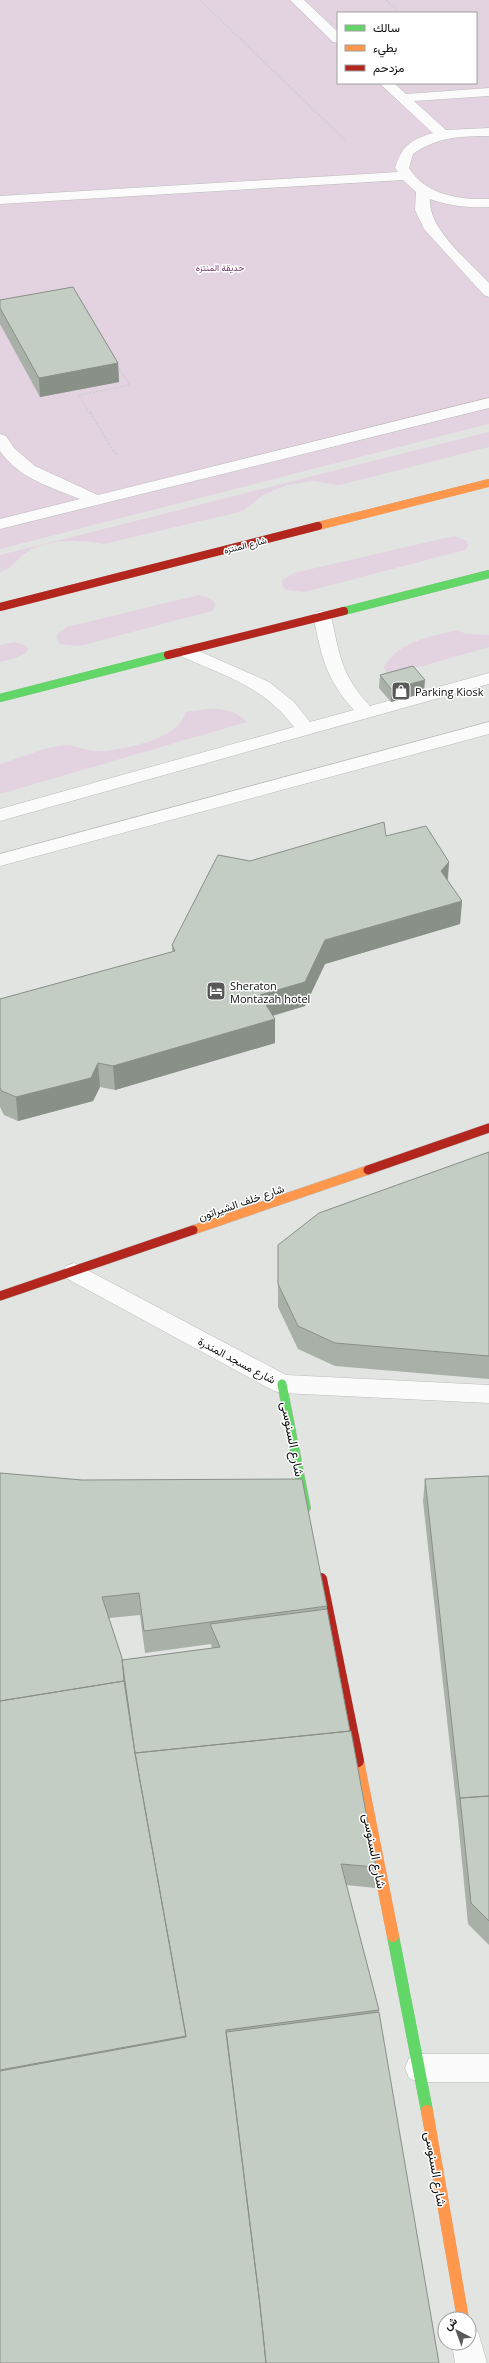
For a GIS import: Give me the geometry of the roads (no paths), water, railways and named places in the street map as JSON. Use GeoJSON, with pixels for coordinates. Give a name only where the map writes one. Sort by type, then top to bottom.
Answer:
{"type":"FeatureCollection","features":[{"type":"Feature","properties":{"kind":"main road","name":"شارع المنتزه"},"geometry":{"type":"LineString","coordinates":[[0,607],[489,482]]}},
{"type":"Feature","properties":{"kind":"main road"},"geometry":{"type":"LineString","coordinates":[[0,698],[489,574]]}},
{"type":"Feature","properties":{"kind":"main road","name":"شارع خلف الشيراتون"},"geometry":{"type":"LineString","coordinates":[[0,1296],[74,1272],[489,1128]]}},
{"type":"Feature","properties":{"kind":"main road","name":"شارع السنوسى"},"geometry":{"type":"LineString","coordinates":[[282,1384],[308,1516]]}},
{"type":"Feature","properties":{"kind":"main road","name":"شارع السنوسى"},"geometry":{"type":"LineString","coordinates":[[319,1571],[418,2068],[462,2311]]}},
{"type":"Feature","properties":{"kind":"street"},"geometry":{"type":"LineString","coordinates":[[296,0],[337,38]]}},
{"type":"Feature","properties":{"kind":"street"},"geometry":{"type":"LineString","coordinates":[[387,84],[442,134]]}},
{"type":"Feature","properties":{"kind":"street"},"geometry":{"type":"LineString","coordinates":[[402,98],[489,92]]}},
{"type":"Feature","properties":{"kind":"street"},"geometry":{"type":"LineString","coordinates":[[404,172],[407,152],[415,145],[442,134],[489,132]]}},
{"type":"Feature","properties":{"kind":"street"},"geometry":{"type":"LineString","coordinates":[[0,200],[404,172],[423,191],[441,198],[462,202],[489,202]]}},
{"type":"Feature","properties":{"kind":"street"},"geometry":{"type":"LineString","coordinates":[[423,191],[422,210],[432,229],[489,292]]}},
{"type":"Feature","properties":{"kind":"street"},"geometry":{"type":"LineString","coordinates":[[0,524],[489,403]]}},
{"type":"Feature","properties":{"kind":"street"},"geometry":{"type":"LineString","coordinates":[[1,443],[24,466],[97,500]]}},
{"type":"Feature","properties":{"kind":"street"},"geometry":{"type":"LineString","coordinates":[[322,616],[334,668],[346,691],[366,712]]}},
{"type":"Feature","properties":{"kind":"street"},"geometry":{"type":"LineString","coordinates":[[184,651],[263,686],[288,706],[306,729]]}},
{"type":"Feature","properties":{"kind":"street"},"geometry":{"type":"LineString","coordinates":[[0,816],[489,678]]}},
{"type":"Feature","properties":{"kind":"street"},"geometry":{"type":"LineString","coordinates":[[0,860],[489,728]]}},
{"type":"Feature","properties":{"kind":"street","name":"شارع مسجد المندرة"},"geometry":{"type":"LineString","coordinates":[[74,1272],[282,1384],[489,1394]]}},
{"type":"Feature","properties":{"kind":"street"},"geometry":{"type":"LineString","coordinates":[[418,2068],[489,2068]]}},
{"type":"Feature","properties":{"kind":"street"},"geometry":{"type":"LineString","coordinates":[[469,2351],[471,2363]]}},
{"type":"Feature","properties":{"kind":"place","name":"Parking Kiosk"},"geometry":{"type":"Point","coordinates":[401,691]}},
{"type":"Feature","properties":{"kind":"place","name":"Sheraton Montazah hotel"},"geometry":{"type":"Point","coordinates":[216,991]}},
{"type":"Feature","properties":{"kind":"park label","name":"حديقة المنتزه"},"geometry":{"type":"Point","coordinates":[220,267]}}]}
